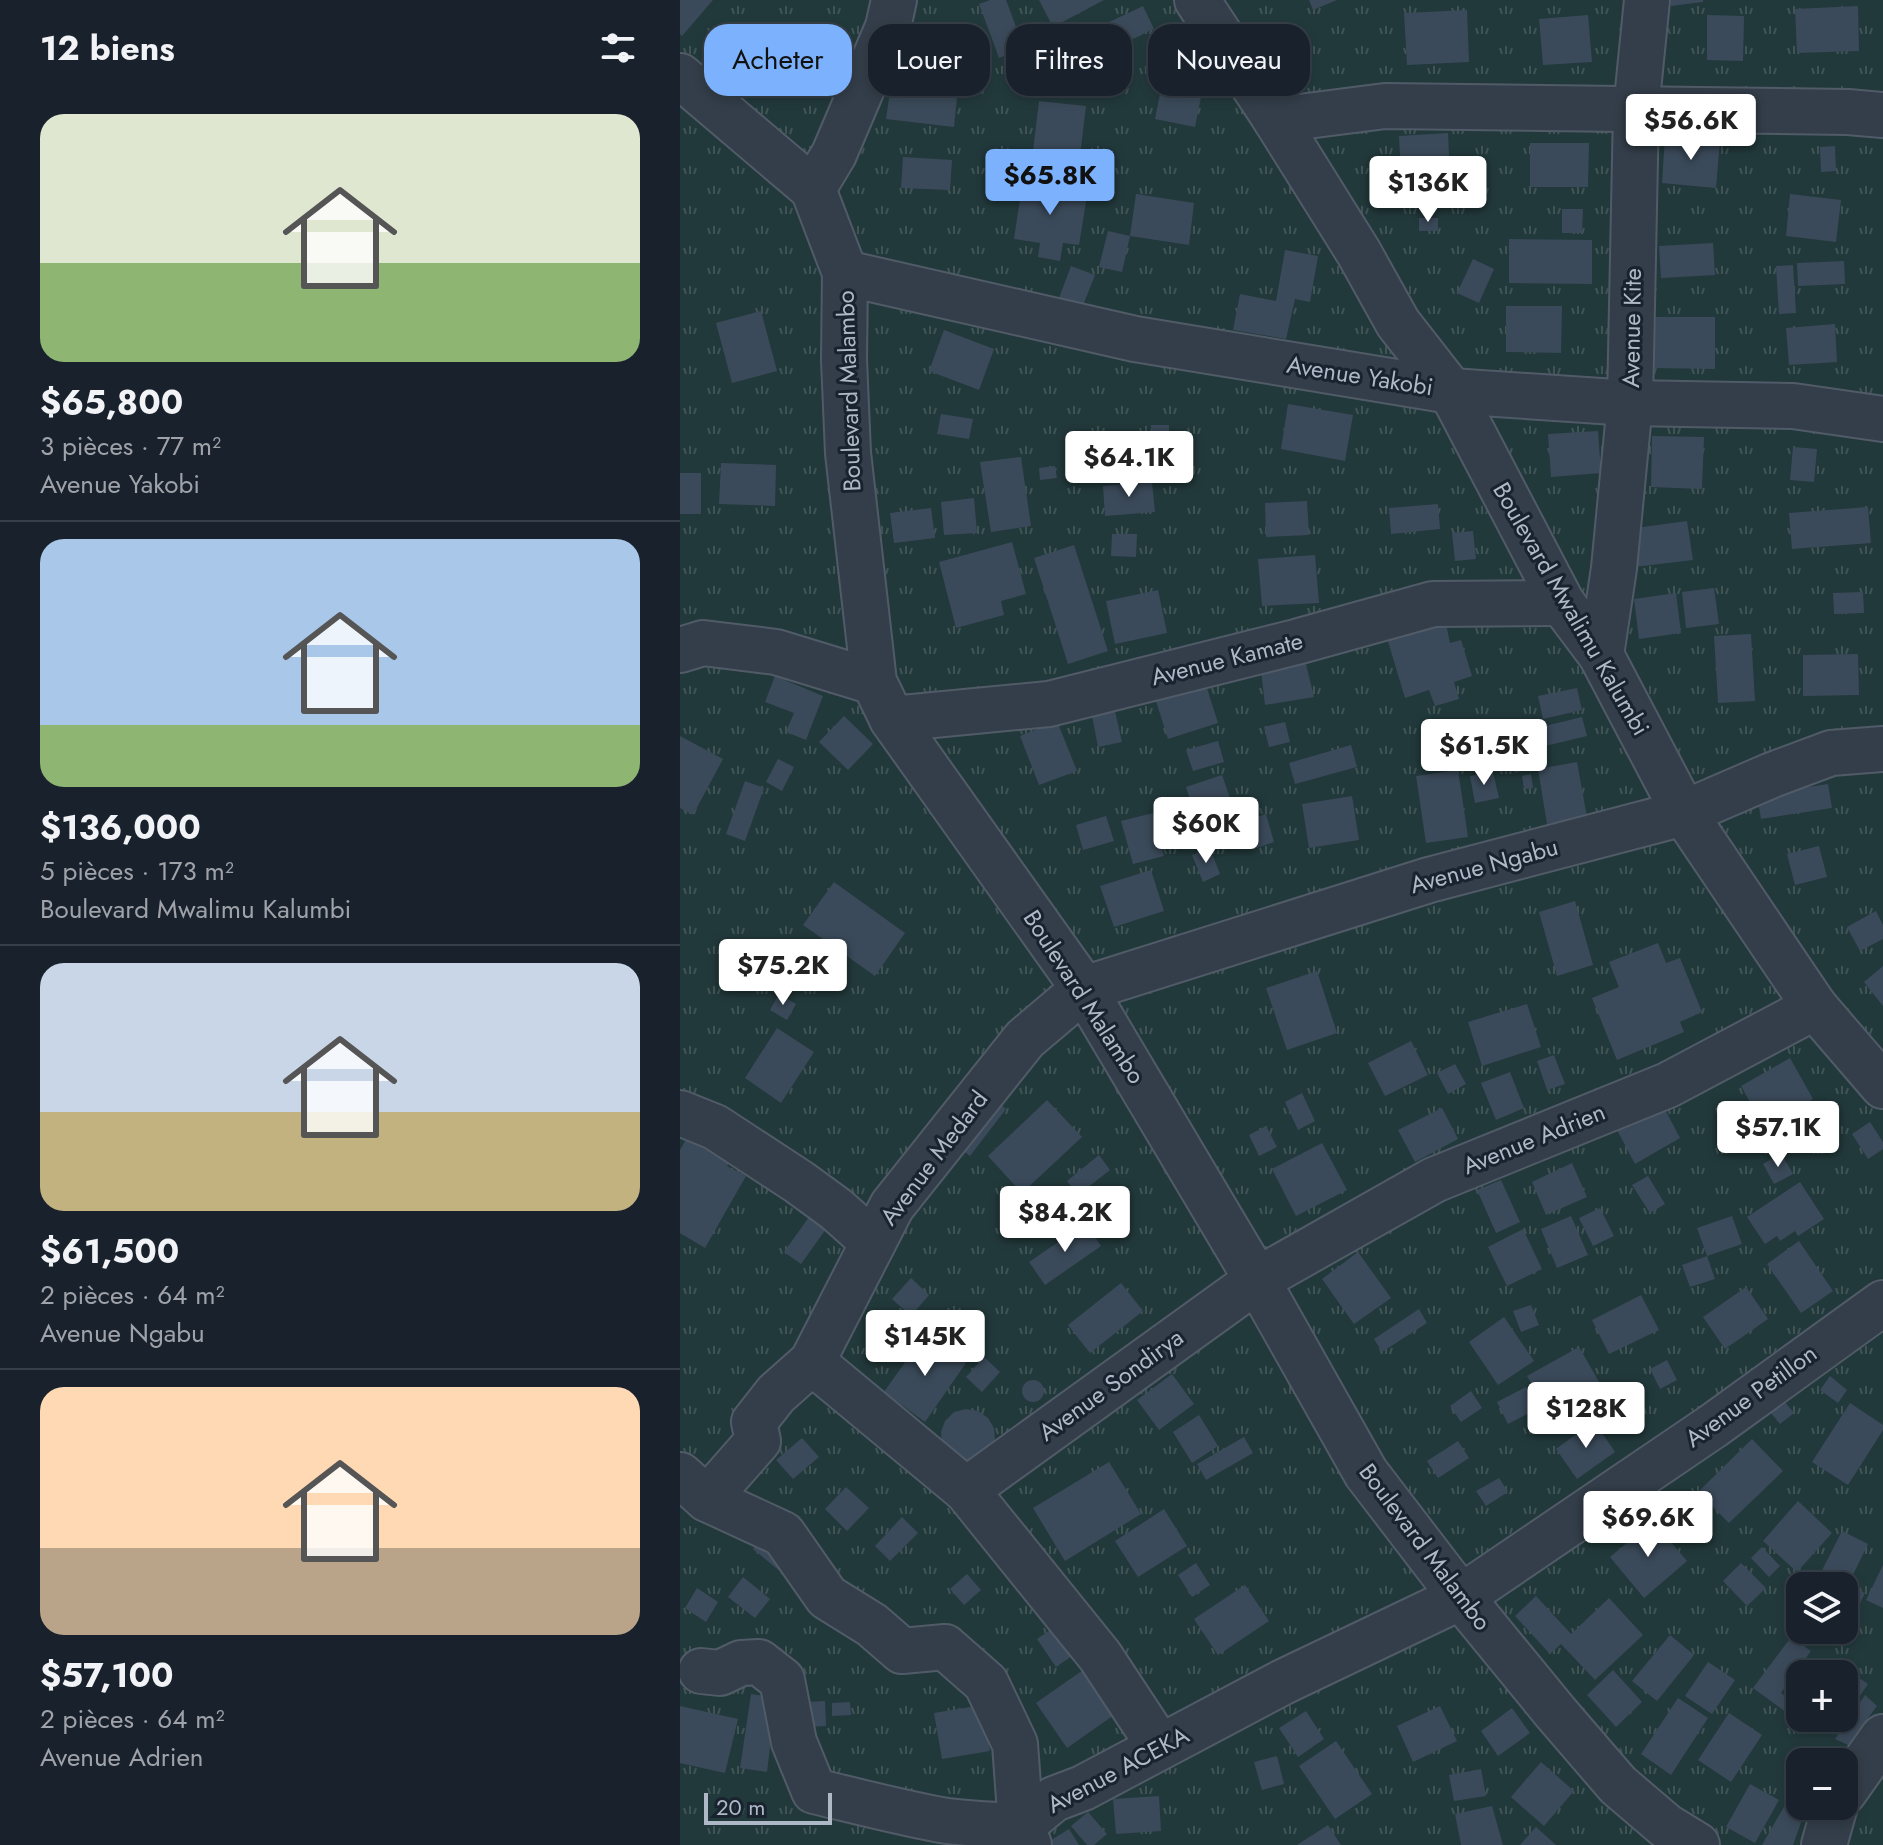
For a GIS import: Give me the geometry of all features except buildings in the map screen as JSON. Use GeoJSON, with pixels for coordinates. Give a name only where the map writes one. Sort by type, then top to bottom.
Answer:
{"type":"FeatureCollection","features":[{"type":"Feature","properties":{"kind":"street"},"geometry":{"type":"LineString","coordinates":[[813,189],[834,154],[888,27],[894,0]]}},
{"type":"Feature","properties":{"kind":"street","name":"Boulevard Mwalimu Kalumbi"},"geometry":{"type":"LineString","coordinates":[[1197,0],[1359,253],[1398,323],[1451,391],[1562,603],[1601,655],[1684,813],[1815,1007],[1883,1086]]}},
{"type":"Feature","properties":{"kind":"street","name":"Avenue Kite"},"geometry":{"type":"LineString","coordinates":[[1601,655],[1614,568],[1630,403],[1636,110],[1647,0]]}},
{"type":"Feature","properties":{"kind":"street","name":"Boulevard Malambo"},"geometry":{"type":"LineString","coordinates":[[680,76],[813,189],[845,273],[844,360],[848,453],[883,700],[1084,989],[1257,1280],[1366,1473],[1546,1701],[1618,1785],[1670,1839]]}},
{"type":"Feature","properties":{"kind":"street"},"geometry":{"type":"LineString","coordinates":[[1276,120],[1385,106],[1883,115]]}},
{"type":"Feature","properties":{"kind":"street","name":"Avenue Yakobi"},"geometry":{"type":"LineString","coordinates":[[845,273],[1135,339],[1451,391],[1630,403],[1793,406],[1883,419]]}},
{"type":"Feature","properties":{"kind":"street","name":"Avenue Kamate"},"geometry":{"type":"LineString","coordinates":[[883,700],[1049,704],[1433,604],[1562,603]]}},
{"type":"Feature","properties":{"kind":"street"},"geometry":{"type":"LineString","coordinates":[[680,650],[703,643],[776,652],[883,700]]}},
{"type":"Feature","properties":{"kind":"street","name":"Avenue Ngabu"},"geometry":{"type":"LineString","coordinates":[[1084,989],[1429,880],[1684,813],[1831,753],[1883,749]]}},
{"type":"Feature","properties":{"kind":"street","name":"Avenue Medard"},"geometry":{"type":"LineString","coordinates":[[694,1487],[758,1441],[754,1422],[776,1394],[812,1362],[892,1206],[1025,1039],[1084,989]]}},
{"type":"Feature","properties":{"kind":"street","name":"Avenue Adrien"},"geometry":{"type":"LineString","coordinates":[[1257,1280],[1434,1180],[1668,1085],[1815,1007]]}},
{"type":"Feature","properties":{"kind":"street"},"geometry":{"type":"LineString","coordinates":[[680,1113],[715,1127],[799,1182],[873,1242]]}},
{"type":"Feature","properties":{"kind":"street","name":"Avenue Sondirya"},"geometry":{"type":"LineString","coordinates":[[966,1490],[1257,1280]]}},
{"type":"Feature","properties":{"kind":"street","name":"Avenue Petillon"},"geometry":{"type":"LineString","coordinates":[[1461,1597],[1713,1426],[1883,1303]]}},
{"type":"Feature","properties":{"kind":"street"},"geometry":{"type":"LineString","coordinates":[[812,1362],[966,1490],[1100,1656],[1160,1747]]}},
{"type":"Feature","properties":{"kind":"street"},"geometry":{"type":"LineString","coordinates":[[694,1487],[783,1534],[827,1597],[872,1625],[902,1651],[945,1647],[986,1683],[1015,1744],[1025,1836]]}},
{"type":"Feature","properties":{"kind":"street","name":"Avenue ACEKA"},"geometry":{"type":"LineString","coordinates":[[701,1671],[720,1673],[741,1663],[759,1662],[782,1680],[794,1742],[814,1791],[896,1811],[1025,1836],[1054,1799],[1083,1788],[1283,1682],[1461,1597]]}},
{"type":"Feature","properties":{"kind":"street"},"geometry":{"type":"LineString","coordinates":[[1858,1772],[1883,1737]]}},
{"type":"Feature","properties":{"kind":"street"},"geometry":{"type":"LineString","coordinates":[[1858,1799],[1883,1793]]}},
{"type":"Feature","properties":{"kind":"street"},"geometry":{"type":"LineString","coordinates":[[1824,1845],[1831,1820]]}},
{"type":"Feature","properties":{"kind":"green space"},"geometry":{"type":"Polygon","coordinates":[[[680,0],[1883,0],[1883,1845],[680,1845],[680,0]]]}}]}
